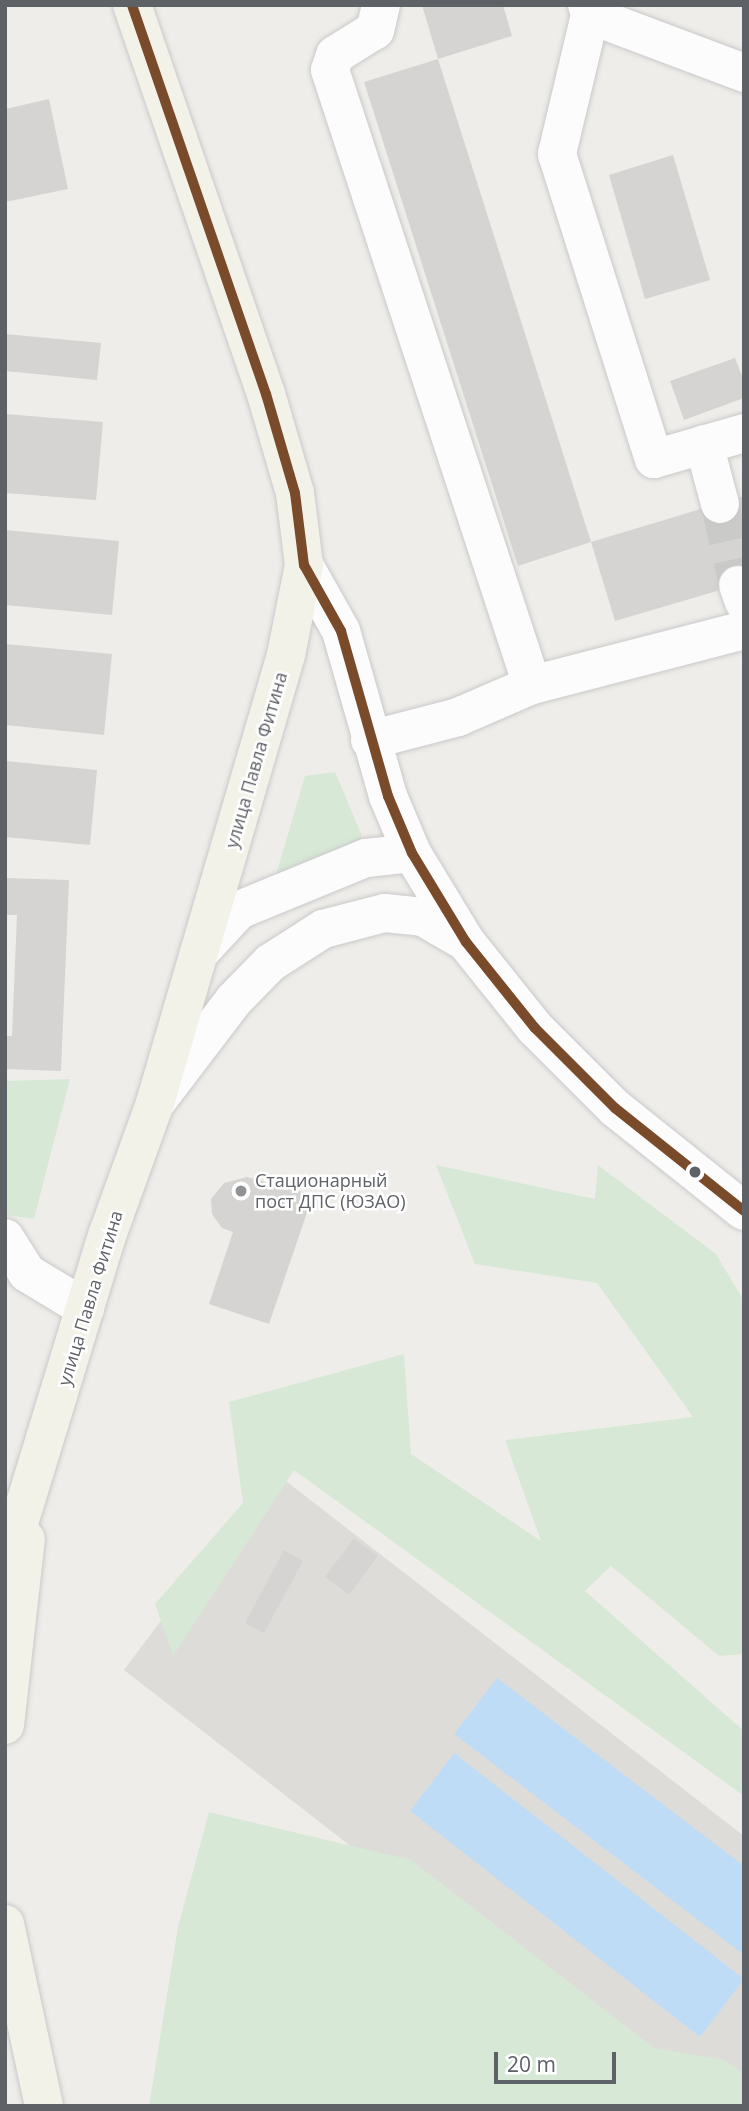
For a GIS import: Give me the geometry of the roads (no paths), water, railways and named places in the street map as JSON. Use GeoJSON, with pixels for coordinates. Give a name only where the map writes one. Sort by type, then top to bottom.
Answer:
{"type":"FeatureCollection","features":[{"type":"Feature","properties":{"kind":"main road","name":"улица Павла Фитина"},"geometry":{"type":"LineString","coordinates":[[5,1569],[31,1495],[85,1308],[155,1102],[286,655],[304,565],[295,493],[266,394],[132,5]]}},
{"type":"Feature","properties":{"kind":"main road","name":"улица Павла Фитина"},"geometry":{"type":"LineString","coordinates":[[5,1619],[31,1495]]}},
{"type":"Feature","properties":{"kind":"main road"},"geometry":{"type":"LineString","coordinates":[[5,1725],[31,1495]]}},
{"type":"Feature","properties":{"kind":"main road"},"geometry":{"type":"LineString","coordinates":[[5,1924],[44,2106]]}},
{"type":"Feature","properties":{"kind":"street"},"geometry":{"type":"LineString","coordinates":[[381,5],[376,30],[335,55],[330,70],[532,685]]}},
{"type":"Feature","properties":{"kind":"street"},"geometry":{"type":"LineString","coordinates":[[744,74],[589,10],[557,154],[654,459],[744,433]]}},
{"type":"Feature","properties":{"kind":"street"},"geometry":{"type":"LineString","coordinates":[[704,444],[720,504]]}},
{"type":"Feature","properties":{"kind":"street"},"geometry":{"type":"LineString","coordinates":[[304,565],[341,631],[370,740],[412,853],[466,942],[535,1028],[615,1108],[744,1211]]}},
{"type":"Feature","properties":{"kind":"street"},"geometry":{"type":"LineString","coordinates":[[370,740],[458,717],[532,685],[744,630]]}},
{"type":"Feature","properties":{"kind":"street","name":"улица Павла Фитина"},"geometry":{"type":"LineString","coordinates":[[199,953],[239,911],[366,858],[412,853]]}},
{"type":"Feature","properties":{"kind":"street","name":"улица Павла Фитина"},"geometry":{"type":"LineString","coordinates":[[155,1102],[234,1000],[270,963],[323,929],[384,913],[424,917],[466,942]]}},
{"type":"Feature","properties":{"kind":"street"},"geometry":{"type":"LineString","coordinates":[[5,1238],[27,1273],[85,1308]]}},
{"type":"Feature","properties":{"kind":"water"},"geometry":{"type":"Polygon","coordinates":[[[497,1678],[744,1866],[744,1955],[454,1734],[497,1678]]]}},
{"type":"Feature","properties":{"kind":"water"},"geometry":{"type":"Polygon","coordinates":[[[454,1753],[744,1979],[700,2037],[410,1811],[454,1753]]]}},
{"type":"Feature","properties":{"kind":"tunnel"},"geometry":{"type":"LineString","coordinates":[[720,504],[738,585]]}},
{"type":"Feature","properties":{"kind":"place","name":"Стационарный пост ДПС (ЮЗАО)"},"geometry":{"type":"Point","coordinates":[241,1191]}}]}
